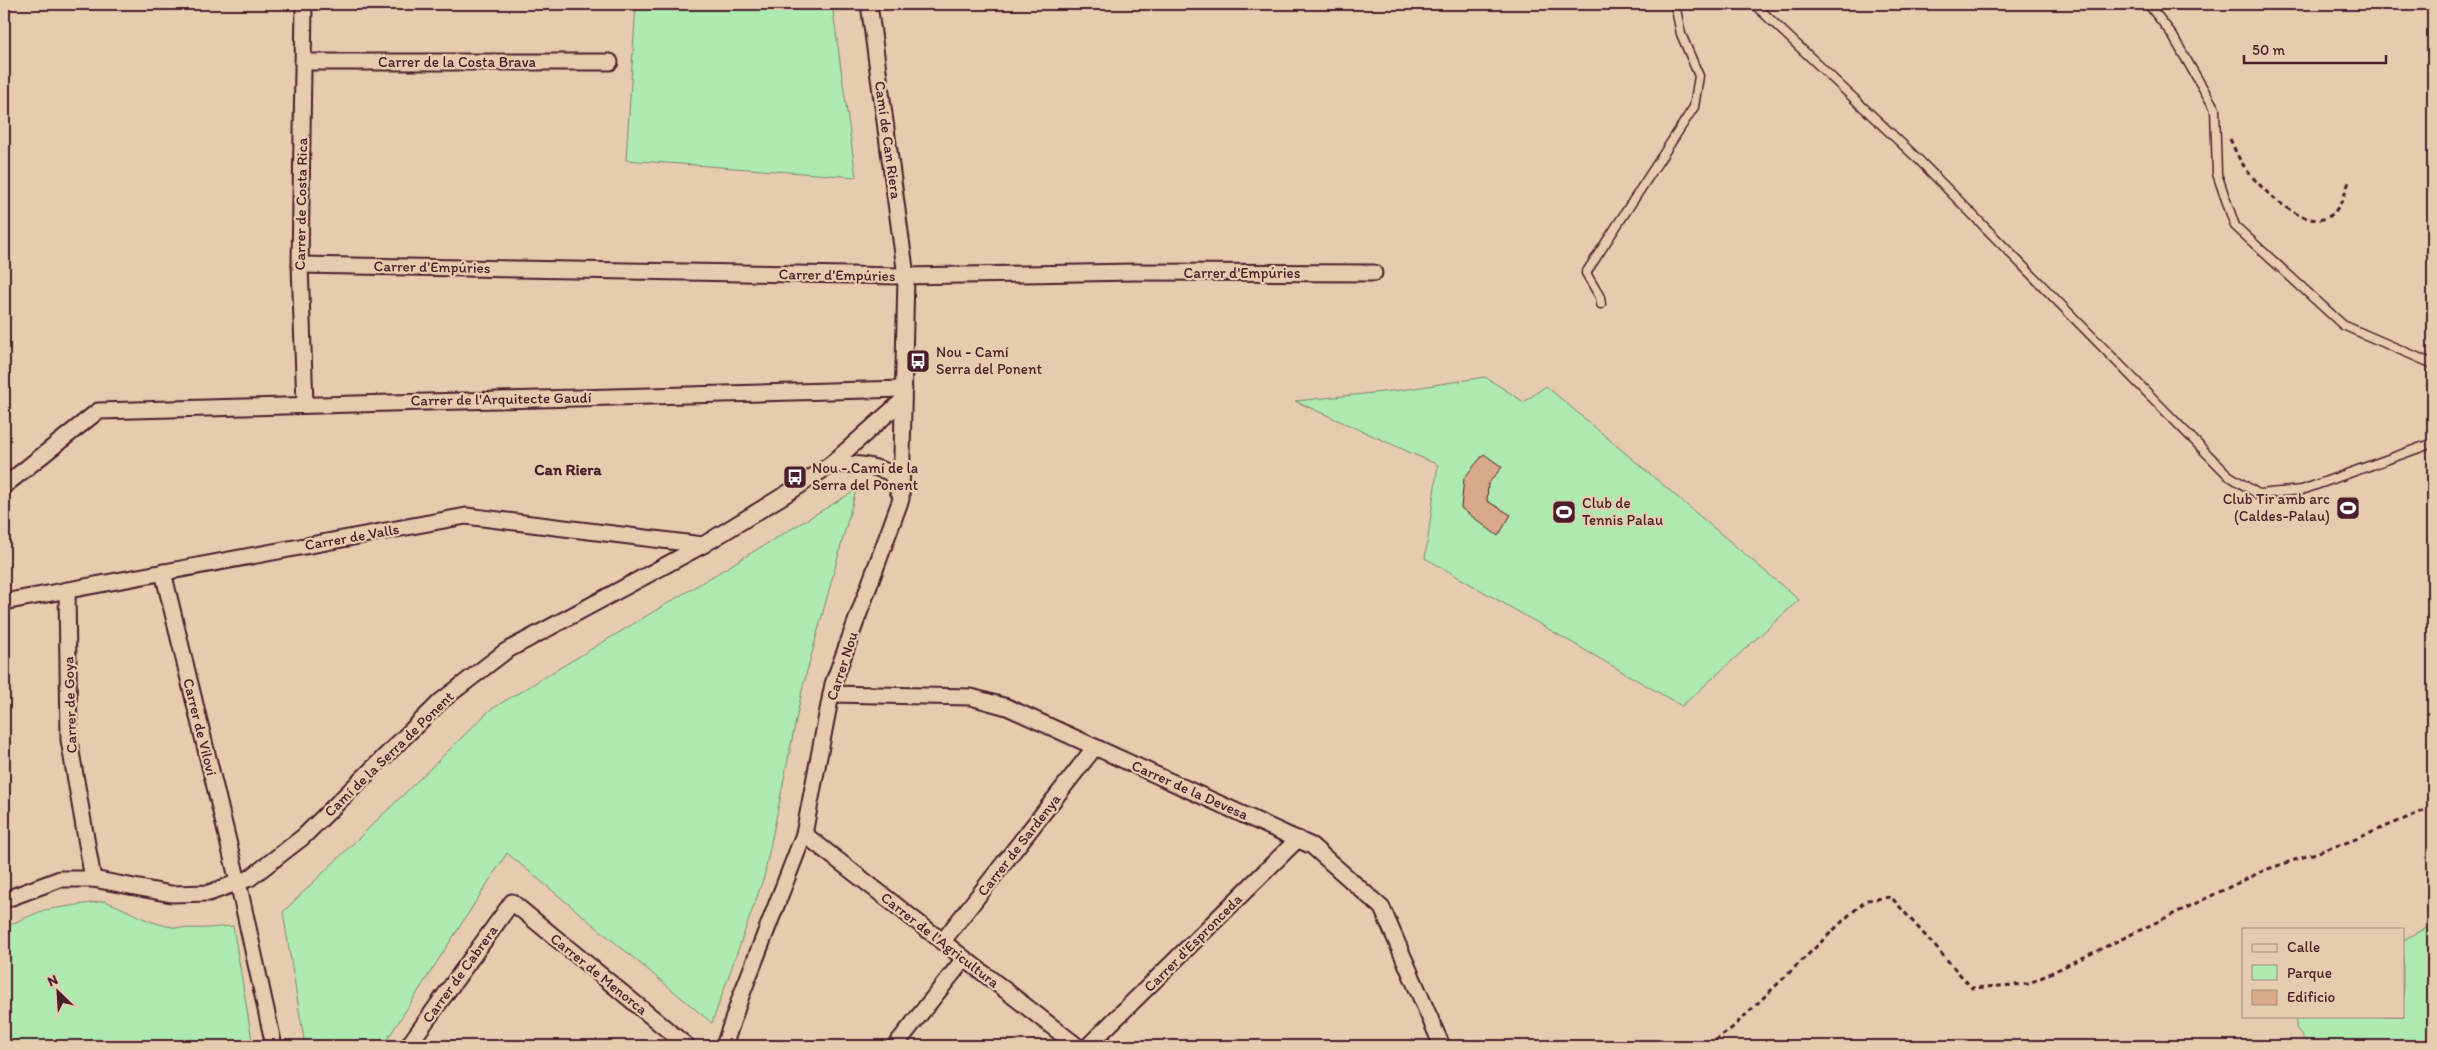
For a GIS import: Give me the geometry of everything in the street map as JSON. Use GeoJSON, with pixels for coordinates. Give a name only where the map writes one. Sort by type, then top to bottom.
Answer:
{"type":"FeatureCollection","features":[{"type":"Feature","properties":{"kind":"street","name":"Carrer de Costa Rica"},"geometry":{"type":"LineString","coordinates":[[304,4],[300,265],[305,404]]}},
{"type":"Feature","properties":{"kind":"street","name":"Camí de Can Riera"},"geometry":{"type":"LineString","coordinates":[[869,4],[906,276]]}},
{"type":"Feature","properties":{"kind":"street","name":"Carrer de la Costa Brava"},"geometry":{"type":"LineString","coordinates":[[303,62],[610,62]]}},
{"type":"Feature","properties":{"kind":"street","name":"Carrer d'Empúries"},"geometry":{"type":"LineString","coordinates":[[300,265],[906,276],[1134,272],[1374,273]]}},
{"type":"Feature","properties":{"kind":"street","name":"Carrer Nou"},"geometry":{"type":"LineString","coordinates":[[724,1046],[740,996],[804,834],[832,694],[902,499],[906,276]]}},
{"type":"Feature","properties":{"kind":"street","name":"Carrer de l'Arquitecte Gaudí"},"geometry":{"type":"LineString","coordinates":[[4,486],[98,411],[305,404],[904,394]]}},
{"type":"Feature","properties":{"kind":"street","name":"Camí de la Serra de Ponent"},"geometry":{"type":"LineString","coordinates":[[4,900],[60,879],[93,879],[171,894],[209,893],[250,878],[303,837],[441,702],[506,651],[703,545],[830,465],[904,394]]}},
{"type":"Feature","properties":{"kind":"street","name":"Camí de la Serra de Ponent"},"geometry":{"type":"LineString","coordinates":[[830,465],[851,463],[870,465],[891,473],[902,499]]}},
{"type":"Feature","properties":{"kind":"street","name":"Carrer de Valls"},"geometry":{"type":"LineString","coordinates":[[4,602],[466,516],[703,545]]}},
{"type":"Feature","properties":{"kind":"street","name":"Carrer de Viloví"},"geometry":{"type":"LineString","coordinates":[[162,572],[238,882],[274,1046]]}},
{"type":"Feature","properties":{"kind":"street","name":"Carrer de Goya"},"geometry":{"type":"LineString","coordinates":[[67,590],[69,740],[93,879]]}},
{"type":"Feature","properties":{"kind":"street","name":"Carrer de la Devesa"},"geometry":{"type":"LineString","coordinates":[[832,694],[971,697],[1007,707],[1312,846],[1382,908],[1442,1046]]}},
{"type":"Feature","properties":{"kind":"street","name":"Carrer de Sardenya"},"geometry":{"type":"LineString","coordinates":[[942,942],[1095,747]]}},
{"type":"Feature","properties":{"kind":"street","name":"Carrer de l'Agricultura"},"geometry":{"type":"LineString","coordinates":[[804,834],[1077,1046]]}},
{"type":"Feature","properties":{"kind":"street","name":"Carrer d'Espronceda"},"geometry":{"type":"LineString","coordinates":[[1088,1046],[1298,839]]}},
{"type":"Feature","properties":{"kind":"street","name":"Carrer de Cabrera"},"geometry":{"type":"LineString","coordinates":[[408,1046],[512,902]]}},
{"type":"Feature","properties":{"kind":"street","name":"Carrer de Menorca"},"geometry":{"type":"LineString","coordinates":[[512,902],[687,1046]]}},
{"type":"Feature","properties":{"kind":"street"},"geometry":{"type":"LineString","coordinates":[[894,1046],[964,959]]}},
{"type":"Feature","properties":{"kind":"lane"},"geometry":{"type":"LineString","coordinates":[[1601,304],[1600,297],[1586,273],[1694,107],[1698,76],[1681,34],[1675,4]]}},
{"type":"Feature","properties":{"kind":"lane"},"geometry":{"type":"LineString","coordinates":[[1754,4],[1919,160],[2228,475],[2258,494],[2302,490],[2433,443]]}},
{"type":"Feature","properties":{"kind":"lane"},"geometry":{"type":"LineString","coordinates":[[2148,4],[2172,33],[2216,109],[2217,174],[2235,226],[2343,325],[2433,364]]}},
{"type":"Feature","properties":{"kind":"path"},"geometry":{"type":"LineString","coordinates":[[2216,109],[2242,164],[2282,206],[2309,219],[2326,218],[2340,205],[2350,179]]}},
{"type":"Feature","properties":{"kind":"path"},"geometry":{"type":"LineString","coordinates":[[1708,1046],[1732,1028],[1867,900],[1891,897],[1972,988],[2028,984],[2265,870],[2351,841],[2433,807]]}},
{"type":"Feature","properties":{"kind":"green space"},"geometry":{"type":"Polygon","coordinates":[[[636,4],[832,4],[856,177],[626,160],[636,4]]]}},
{"type":"Feature","properties":{"kind":"green space","name":"Club de Tennis Palau"},"geometry":{"type":"Polygon","coordinates":[[[1485,377],[1524,402],[1546,386],[1799,600],[1682,706],[1425,558],[1438,465],[1295,401],[1402,390],[1485,377]]]}},
{"type":"Feature","properties":{"kind":"green space"},"geometry":{"type":"Polygon","coordinates":[[[856,490],[803,686],[764,877],[712,1023],[507,853],[383,1046],[305,1046],[283,912],[490,710],[856,490]]]}},
{"type":"Feature","properties":{"kind":"green space"},"geometry":{"type":"Polygon","coordinates":[[[104,901],[145,919],[177,928],[233,926],[253,1046],[4,1046],[4,927],[44,910],[104,901]]]}},
{"type":"Feature","properties":{"kind":"green space"},"geometry":{"type":"Polygon","coordinates":[[[2433,925],[2433,1046],[2309,1046],[2296,1028],[2297,1018],[2404,1018],[2404,940],[2433,925]]]}},
{"type":"Feature","properties":{"kind":"building"},"geometry":{"type":"Polygon","coordinates":[[[1484,454],[1502,467],[1488,484],[1487,501],[1511,515],[1498,536],[1461,508],[1464,478],[1484,454]]]}},
{"type":"Feature","properties":{"kind":"place","name":"Nou - Camí Serra del Ponent"},"geometry":{"type":"Point","coordinates":[918,361]}},
{"type":"Feature","properties":{"kind":"place","name":"Nou - Camí de la Serra del Ponent"},"geometry":{"type":"Point","coordinates":[795,477]}},
{"type":"Feature","properties":{"kind":"place","name":"Club Tir amb arc (Caldes-Palau)"},"geometry":{"type":"Point","coordinates":[2348,508]}},
{"type":"Feature","properties":{"kind":"place","name":"Club de Tennis Palau"},"geometry":{"type":"Point","coordinates":[1564,512]}},
{"type":"Feature","properties":{"kind":"district","name":"Can Riera"},"geometry":{"type":"Point","coordinates":[568,469]}}]}
